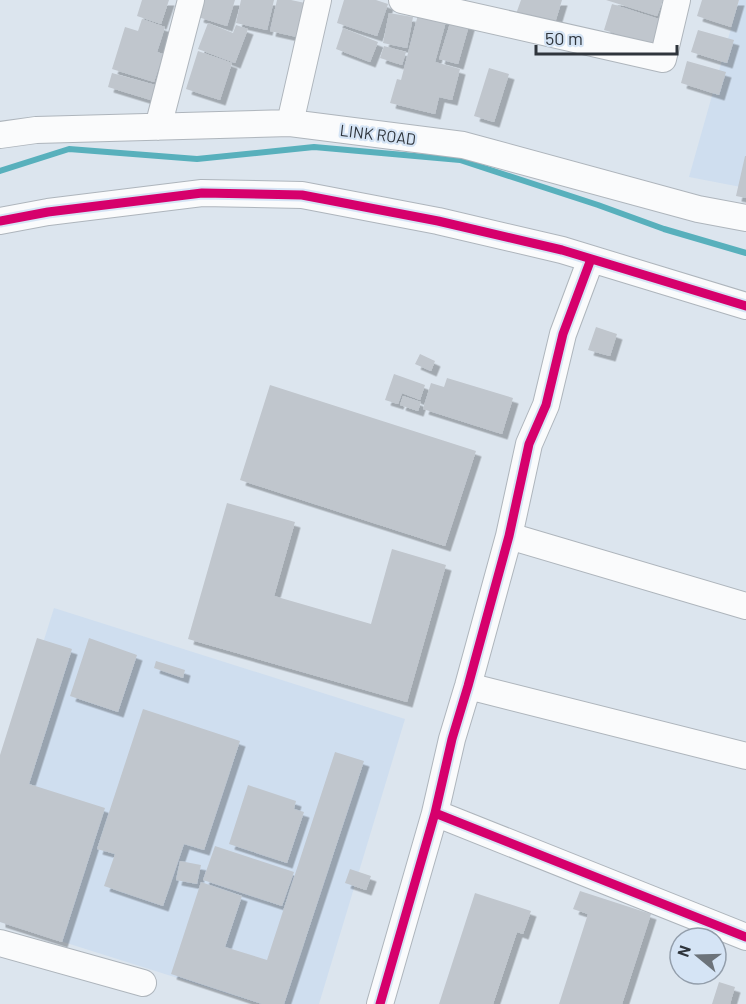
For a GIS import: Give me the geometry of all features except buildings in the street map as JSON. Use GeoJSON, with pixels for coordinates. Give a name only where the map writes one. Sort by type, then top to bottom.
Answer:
{"type":"FeatureCollection","features":[{"type":"Feature","properties":{"kind":"street"},"geometry":{"type":"LineString","coordinates":[[158,127],[190,0]]}},
{"type":"Feature","properties":{"kind":"street"},"geometry":{"type":"LineString","coordinates":[[290,123],[318,0]]}},
{"type":"Feature","properties":{"kind":"street"},"geometry":{"type":"LineString","coordinates":[[402,0],[663,59],[677,0]]}},
{"type":"Feature","properties":{"kind":"street","name":"LINK ROAD"},"geometry":{"type":"LineString","coordinates":[[0,135],[36,130],[290,123],[463,144],[698,209],[746,218]]}},
{"type":"Feature","properties":{"kind":"street"},"geometry":{"type":"LineString","coordinates":[[0,220],[202,193],[302,195],[438,221],[562,250],[746,306]]}},
{"type":"Feature","properties":{"kind":"street"},"geometry":{"type":"LineString","coordinates":[[380,1004],[435,813],[452,739],[509,536],[528,444],[546,405],[563,334],[591,259]]}},
{"type":"Feature","properties":{"kind":"street"},"geometry":{"type":"LineString","coordinates":[[509,536],[746,606]]}},
{"type":"Feature","properties":{"kind":"street"},"geometry":{"type":"LineString","coordinates":[[468,686],[746,756]]}},
{"type":"Feature","properties":{"kind":"street"},"geometry":{"type":"LineString","coordinates":[[435,813],[746,937]]}},
{"type":"Feature","properties":{"kind":"street"},"geometry":{"type":"LineString","coordinates":[[0,943],[143,983]]}},
{"type":"Feature","properties":{"kind":"shaded area"},"geometry":{"type":"Polygon","coordinates":[[[739,0],[746,0],[746,188],[689,177],[739,0]]]}},
{"type":"Feature","properties":{"kind":"shaded area"},"geometry":{"type":"Polygon","coordinates":[[[54,608],[405,719],[319,1004],[260,1004],[0,922],[0,780],[54,608]]]}},
{"type":"Feature","properties":{"kind":"waterway"},"geometry":{"type":"LineString","coordinates":[[0,171],[69,149],[197,159],[314,147],[460,160],[664,229],[746,253]]}},
{"type":"Feature","properties":{"kind":"cycle path"},"geometry":{"type":"LineString","coordinates":[[0,221],[48,212],[202,193],[302,195],[438,221],[562,250],[746,306]]}},
{"type":"Feature","properties":{"kind":"cycle path"},"geometry":{"type":"LineString","coordinates":[[435,813],[452,739],[509,536],[529,444],[546,405],[563,334],[591,259]]}},
{"type":"Feature","properties":{"kind":"cycle path"},"geometry":{"type":"LineString","coordinates":[[380,1004],[435,813],[746,937]]}}]}
